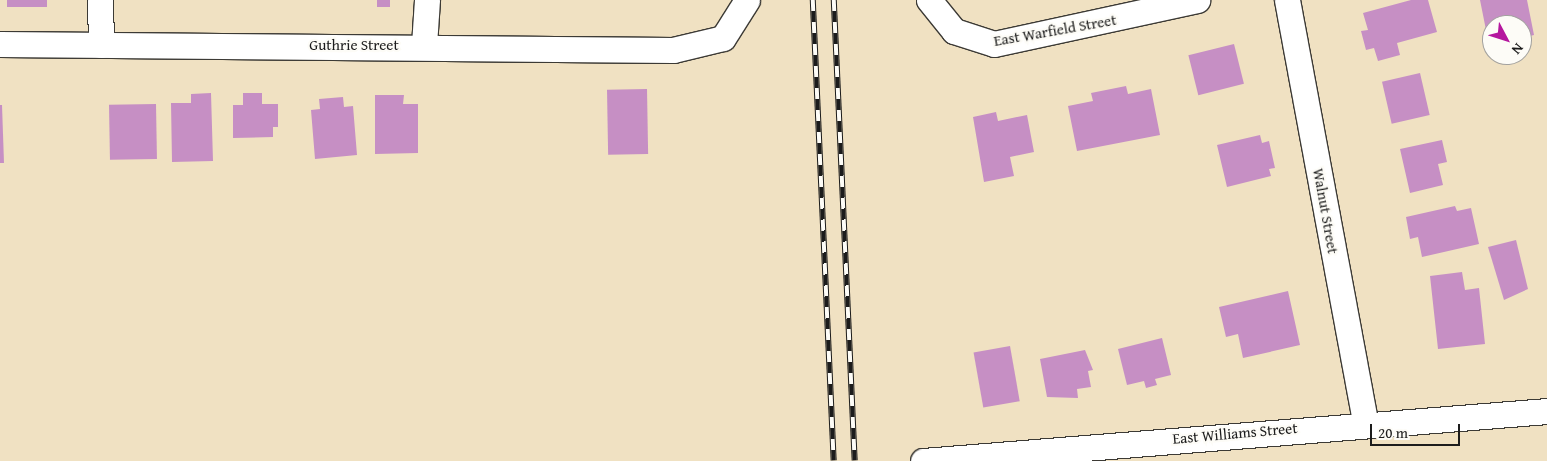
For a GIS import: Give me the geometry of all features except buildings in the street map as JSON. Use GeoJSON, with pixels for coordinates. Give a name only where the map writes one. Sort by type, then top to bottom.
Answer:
{"type":"FeatureCollection","features":[{"type":"Feature","properties":{"kind":"street"},"geometry":{"type":"LineString","coordinates":[[100,0],[101,45]]}},
{"type":"Feature","properties":{"kind":"street"},"geometry":{"type":"LineString","coordinates":[[424,44],[427,0]]}},
{"type":"Feature","properties":{"kind":"street","name":"Guthrie Street"},"geometry":{"type":"LineString","coordinates":[[0,44],[424,44],[673,50],[708,44],[723,38],[747,0]]}},
{"type":"Feature","properties":{"kind":"street","name":"East Warfield Street"},"geometry":{"type":"LineString","coordinates":[[929,0],[954,31],[994,44],[1197,0]]}},
{"type":"Feature","properties":{"kind":"street","name":"Walnut Street"},"geometry":{"type":"LineString","coordinates":[[1287,0],[1365,422]]}},
{"type":"Feature","properties":{"kind":"street","name":"East Williams Street"},"geometry":{"type":"LineString","coordinates":[[922,461],[1365,422],[1547,411]]}},
{"type":"Feature","properties":{"kind":"railway"},"geometry":{"type":"LineString","coordinates":[[813,0],[834,461]]}},
{"type":"Feature","properties":{"kind":"railway"},"geometry":{"type":"LineString","coordinates":[[834,0],[855,461]]}}]}
